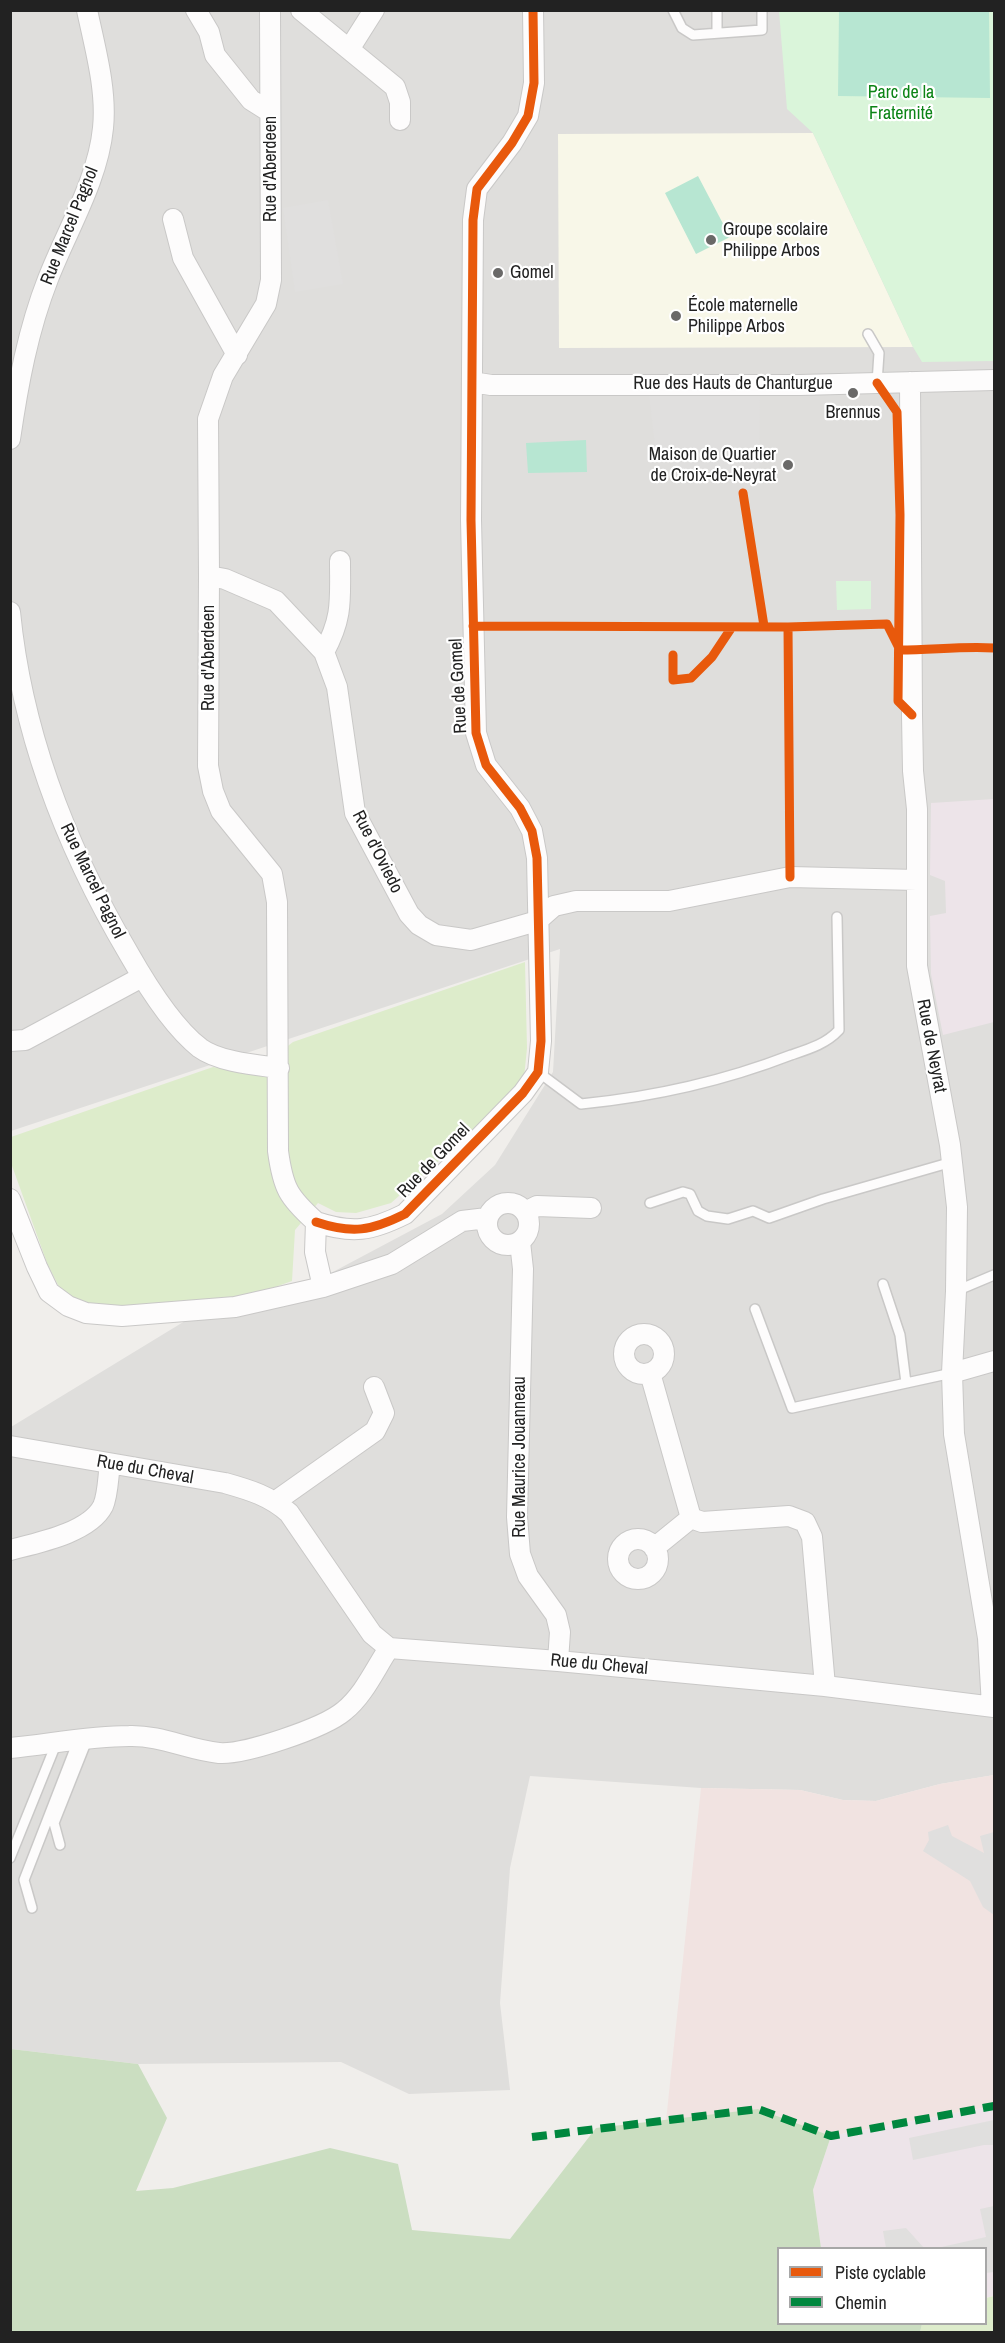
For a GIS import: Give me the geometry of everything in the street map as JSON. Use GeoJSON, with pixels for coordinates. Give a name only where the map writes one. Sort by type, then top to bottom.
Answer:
{"type":"FeatureCollection","features":[{"type":"Feature","properties":{"kind":"street","name":"Rue Marcel Pagnol"},"geometry":{"type":"LineString","coordinates":[[10,439],[19,383],[32,329],[47,282],[97,158],[103,129],[103,104],[87,10]]}},
{"type":"Feature","properties":{"kind":"street"},"geometry":{"type":"LineString","coordinates":[[196,10],[209,32],[215,55],[251,100],[270,112]]}},
{"type":"Feature","properties":{"kind":"street","name":"Rue d'Aberdeen"},"geometry":{"type":"LineString","coordinates":[[270,10],[271,280],[266,304],[223,376],[208,418],[208,766],[213,791],[221,811],[272,874],[277,902],[278,1151],[282,1180],[294,1202],[316,1222]]}},
{"type":"Feature","properties":{"kind":"street"},"geometry":{"type":"LineString","coordinates":[[301,10],[395,87],[400,102],[400,120]]}},
{"type":"Feature","properties":{"kind":"street"},"geometry":{"type":"LineString","coordinates":[[350,48],[374,10]]}},
{"type":"Feature","properties":{"kind":"street","name":"Rue de Gomel"},"geometry":{"type":"LineString","coordinates":[[316,1222],[338,1230],[367,1229],[405,1214],[523,1093],[538,1072],[541,1041],[537,858],[532,831],[520,808],[486,765],[476,733],[471,532],[473,220],[477,189],[512,143],[528,116],[534,83],[533,10]]}},
{"type":"Feature","properties":{"kind":"street"},"geometry":{"type":"LineString","coordinates":[[173,219],[183,258],[237,355]]}},
{"type":"Feature","properties":{"kind":"street","name":"Rue des Hauts de Chanturgue"},"geometry":{"type":"LineString","coordinates":[[472,382],[491,385],[876,383],[994,380]]}},
{"type":"Feature","properties":{"kind":"street","name":"Rue de Neyrat"},"geometry":{"type":"LineString","coordinates":[[910,382],[912,715],[913,771],[917,809],[917,966],[952,1162],[957,1206],[952,1373],[954,1434],[987,1638],[993,1706]]}},
{"type":"Feature","properties":{"kind":"street"},"geometry":{"type":"LineString","coordinates":[[324,652],[334,634],[340,615],[340,561]]}},
{"type":"Feature","properties":{"kind":"street","name":"Rue d'Oviedo"},"geometry":{"type":"LineString","coordinates":[[209,576],[225,579],[276,601],[324,652],[337,687],[355,813],[409,914],[419,925],[436,935],[471,940],[537,921]]}},
{"type":"Feature","properties":{"kind":"street","name":"Rue Marcel Pagnol"},"geometry":{"type":"LineString","coordinates":[[10,612],[26,711],[44,773],[86,876],[142,977],[172,1018],[201,1048],[214,1055],[247,1064],[279,1068]]}},
{"type":"Feature","properties":{"kind":"street"},"geometry":{"type":"LineString","coordinates":[[537,921],[554,906],[576,901],[669,901],[790,877],[917,880]]}},
{"type":"Feature","properties":{"kind":"street"},"geometry":{"type":"LineString","coordinates":[[10,1041],[25,1040],[142,977]]}},
{"type":"Feature","properties":{"kind":"street"},"geometry":{"type":"LineString","coordinates":[[10,1199],[37,1267],[50,1292],[68,1306],[86,1312],[122,1316],[235,1307],[323,1287],[392,1264],[462,1221],[487,1218]]}},
{"type":"Feature","properties":{"kind":"street"},"geometry":{"type":"LineString","coordinates":[[507,1203],[519,1206],[525,1212],[528,1218],[528,1231],[520,1242],[506,1245],[493,1239],[488,1233],[487,1218],[494,1208],[507,1203]]}},
{"type":"Feature","properties":{"kind":"street"},"geometry":{"type":"LineString","coordinates":[[525,1212],[537,1206],[591,1208]]}},
{"type":"Feature","properties":{"kind":"street"},"geometry":{"type":"LineString","coordinates":[[316,1222],[315,1252],[323,1287]]}},
{"type":"Feature","properties":{"kind":"street","name":"Rue Maurice Jouanneau"},"geometry":{"type":"LineString","coordinates":[[520,1242],[523,1269],[517,1517],[520,1554],[528,1576],[556,1614],[560,1632],[558,1661]]}},
{"type":"Feature","properties":{"kind":"street"},"geometry":{"type":"LineString","coordinates":[[952,1373],[994,1361]]}},
{"type":"Feature","properties":{"kind":"street"},"geometry":{"type":"LineString","coordinates":[[650,1372],[691,1518]]}},
{"type":"Feature","properties":{"kind":"street"},"geometry":{"type":"LineString","coordinates":[[276,1501],[375,1431],[384,1413],[374,1387]]}},
{"type":"Feature","properties":{"kind":"street","name":"Rue du Cheval"},"geometry":{"type":"LineString","coordinates":[[10,1446],[225,1484],[254,1491],[276,1501],[290,1513],[372,1634],[389,1648],[825,1686],[993,1706]]}},
{"type":"Feature","properties":{"kind":"street"},"geometry":{"type":"LineString","coordinates":[[10,1550],[70,1532],[96,1517],[104,1504],[110,1464]]}},
{"type":"Feature","properties":{"kind":"street"},"geometry":{"type":"LineString","coordinates":[[691,1518],[702,1522],[789,1515],[805,1522],[812,1537],[825,1686]]}},
{"type":"Feature","properties":{"kind":"street"},"geometry":{"type":"LineString","coordinates":[[654,1548],[691,1518]]}},
{"type":"Feature","properties":{"kind":"street"},"geometry":{"type":"LineString","coordinates":[[10,1748],[128,1736],[154,1737],[219,1753],[268,1744],[323,1724],[344,1712],[361,1693],[389,1648]]}},
{"type":"Feature","properties":{"kind":"lane"},"geometry":{"type":"LineString","coordinates":[[673,10],[682,28],[693,35],[762,30],[762,10]]}},
{"type":"Feature","properties":{"kind":"lane"},"geometry":{"type":"LineString","coordinates":[[717,10],[717,33]]}},
{"type":"Feature","properties":{"kind":"lane"},"geometry":{"type":"LineString","coordinates":[[868,334],[879,352],[876,383]]}},
{"type":"Feature","properties":{"kind":"lane"},"geometry":{"type":"LineString","coordinates":[[538,1072],[581,1104],[628,1099],[695,1085],[753,1068],[828,1041],[839,1030],[837,917]]}},
{"type":"Feature","properties":{"kind":"lane"},"geometry":{"type":"LineString","coordinates":[[650,1203],[683,1192],[690,1194],[698,1211],[707,1216],[728,1219],[753,1211],[770,1218],[823,1199],[952,1162]]}},
{"type":"Feature","properties":{"kind":"lane"},"geometry":{"type":"LineString","coordinates":[[956,1291],[994,1275]]}},
{"type":"Feature","properties":{"kind":"lane"},"geometry":{"type":"LineString","coordinates":[[883,1284],[900,1335],[906,1383]]}},
{"type":"Feature","properties":{"kind":"lane"},"geometry":{"type":"LineString","coordinates":[[755,1309],[792,1408],[952,1373]]}},
{"type":"Feature","properties":{"kind":"lane"},"geometry":{"type":"LineString","coordinates":[[60,1845],[54,1823],[82,1740]]}},
{"type":"Feature","properties":{"kind":"lane"},"geometry":{"type":"LineString","coordinates":[[32,1908],[24,1880],[82,1740]]}},
{"type":"Feature","properties":{"kind":"lane"},"geometry":{"type":"LineString","coordinates":[[10,1858],[56,1744]]}},
{"type":"Feature","properties":{"kind":"shaded area"},"geometry":{"type":"Polygon","coordinates":[[[11,11],[994,11],[994,1775],[940,1784],[876,1801],[843,1800],[800,1790],[701,1788],[530,1776],[510,1868],[500,2003],[510,2090],[409,2094],[341,2062],[138,2064],[11,2049],[11,1427],[203,1310],[331,1273],[442,1214],[495,1165],[553,1072],[560,949],[11,1131],[11,11]]]}},
{"type":"Feature","properties":{"kind":"shaded area","name":"Groupe scolaire Philippe Arbos"},"geometry":{"type":"Polygon","coordinates":[[[813,133],[913,347],[559,348],[558,134],[813,133]]]}},
{"type":"Feature","properties":{"kind":"shaded area"},"geometry":{"type":"Polygon","coordinates":[[[328,200],[343,284],[295,292],[283,208],[328,200]]]}},
{"type":"Feature","properties":{"kind":"shaded area"},"geometry":{"type":"Polygon","coordinates":[[[760,393],[759,474],[684,474],[655,447],[649,394],[760,393]]]}},
{"type":"Feature","properties":{"kind":"shaded area"},"geometry":{"type":"Polygon","coordinates":[[[994,799],[994,1022],[943,1035],[931,974],[930,916],[946,913],[945,881],[930,875],[931,803],[994,799]]]}},
{"type":"Feature","properties":{"kind":"shaded area"},"geometry":{"type":"Polygon","coordinates":[[[994,1775],[994,2106],[831,2136],[758,2109],[666,2121],[701,1788],[800,1790],[843,1800],[876,1801],[940,1784],[994,1775]]]}},
{"type":"Feature","properties":{"kind":"shaded area"},"geometry":{"type":"Polygon","coordinates":[[[948,1825],[952,1836],[984,1853],[980,1836],[994,1832],[994,1915],[983,1907],[970,1881],[923,1851],[929,1840],[928,1832],[948,1825]]]}},
{"type":"Feature","properties":{"kind":"shaded area"},"geometry":{"type":"Polygon","coordinates":[[[994,2106],[994,2296],[987,2298],[987,2247],[821,2247],[813,2190],[831,2136],[994,2106]]]}},
{"type":"Feature","properties":{"kind":"shaded area"},"geometry":{"type":"Polygon","coordinates":[[[994,2120],[994,2145],[984,2145],[913,2160],[909,2138],[994,2120]]]}},
{"type":"Feature","properties":{"kind":"shaded area"},"geometry":{"type":"Polygon","coordinates":[[[994,2206],[994,2272],[987,2273],[987,2247],[941,2247],[986,2237],[980,2209],[994,2206]]]}},
{"type":"Feature","properties":{"kind":"shaded area"},"geometry":{"type":"Polygon","coordinates":[[[906,2228],[923,2247],[886,2247],[883,2231],[906,2228]]]}},
{"type":"Feature","properties":{"kind":"green space","name":"Parc de la Fraternité"},"geometry":{"type":"Polygon","coordinates":[[[779,11],[994,11],[994,361],[922,362],[813,133],[787,109],[779,11]]]}},
{"type":"Feature","properties":{"kind":"green space"},"geometry":{"type":"Polygon","coordinates":[[[839,11],[989,11],[990,98],[838,96],[839,11]]]}},
{"type":"Feature","properties":{"kind":"green space"},"geometry":{"type":"Polygon","coordinates":[[[698,176],[730,237],[696,254],[665,193],[698,176]]]}},
{"type":"Feature","properties":{"kind":"green space"},"geometry":{"type":"Polygon","coordinates":[[[586,440],[587,472],[528,473],[526,443],[586,440]]]}},
{"type":"Feature","properties":{"kind":"green space"},"geometry":{"type":"Polygon","coordinates":[[[836,581],[871,581],[871,609],[837,610],[836,581]]]}},
{"type":"Feature","properties":{"kind":"green space"},"geometry":{"type":"Polygon","coordinates":[[[525,962],[527,1048],[524,1078],[510,1098],[391,1203],[356,1213],[336,1212],[318,1203],[295,1230],[292,1281],[236,1301],[128,1310],[93,1307],[77,1300],[59,1287],[47,1263],[11,1163],[11,1137],[213,1067],[252,1073],[293,1042],[525,962]]]}},
{"type":"Feature","properties":{"kind":"green space"},"geometry":{"type":"Polygon","coordinates":[[[11,2049],[138,2064],[167,2118],[136,2191],[173,2188],[330,2148],[398,2164],[412,2230],[510,2239],[596,2128],[758,2109],[831,2136],[813,2190],[821,2247],[777,2247],[777,2325],[922,2325],[920,2332],[11,2332],[11,2049]]]}},
{"type":"Feature","properties":{"kind":"green space"},"geometry":{"type":"Polygon","coordinates":[[[994,2296],[994,2332],[920,2332],[922,2325],[987,2325],[987,2298],[994,2296]]]}},
{"type":"Feature","properties":{"kind":"marked path"},"geometry":{"type":"LineString","coordinates":[[532,2137],[758,2109],[831,2136],[994,2106]]}},
{"type":"Feature","properties":{"kind":"cycle path"},"geometry":{"type":"LineString","coordinates":[[316,1222],[340,1228],[361,1229],[382,1224],[405,1214],[523,1093],[538,1072],[541,1041],[537,858],[532,831],[520,808],[486,765],[476,733],[471,520],[473,220],[477,189],[512,143],[528,116],[534,83],[533,10]]}},
{"type":"Feature","properties":{"kind":"cycle path"},"geometry":{"type":"LineString","coordinates":[[877,383],[897,412],[900,515],[898,701],[912,715]]}},
{"type":"Feature","properties":{"kind":"cycle path"},"geometry":{"type":"LineString","coordinates":[[743,493],[764,626]]}},
{"type":"Feature","properties":{"kind":"cycle path"},"geometry":{"type":"LineString","coordinates":[[473,626],[788,627],[887,624],[900,650],[994,648]]}},
{"type":"Feature","properties":{"kind":"cycle path"},"geometry":{"type":"LineString","coordinates":[[673,655],[673,680],[691,678],[712,657],[732,627]]}},
{"type":"Feature","properties":{"kind":"cycle path"},"geometry":{"type":"LineString","coordinates":[[788,627],[790,877]]}},
{"type":"Feature","properties":{"kind":"place","name":"Groupe scolaire Philippe Arbos"},"geometry":{"type":"Point","coordinates":[711,240]}},
{"type":"Feature","properties":{"kind":"place","name":"Gomel"},"geometry":{"type":"Point","coordinates":[498,273]}},
{"type":"Feature","properties":{"kind":"place","name":"École maternelle Philippe Arbos"},"geometry":{"type":"Point","coordinates":[676,316]}},
{"type":"Feature","properties":{"kind":"place","name":"Brennus"},"geometry":{"type":"Point","coordinates":[853,393]}},
{"type":"Feature","properties":{"kind":"place","name":"Maison de Quartier de Croix-de-Neyrat"},"geometry":{"type":"Point","coordinates":[788,465]}}]}
